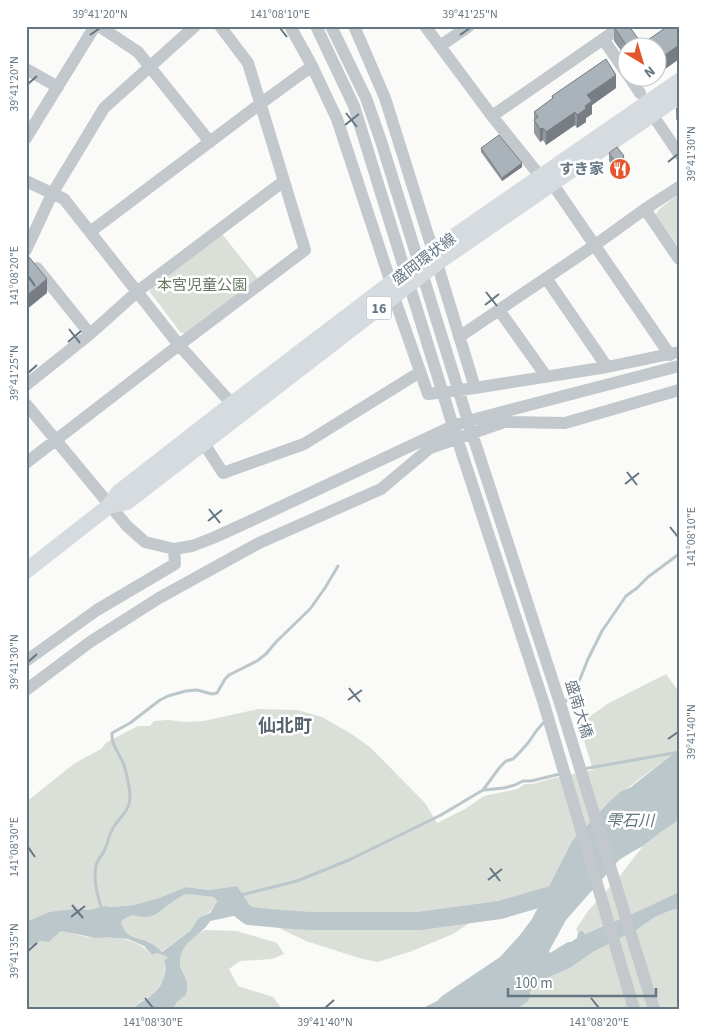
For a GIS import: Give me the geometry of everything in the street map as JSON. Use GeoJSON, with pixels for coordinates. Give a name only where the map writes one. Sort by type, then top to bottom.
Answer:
{"type":"FeatureCollection","features":[{"type":"Feature","properties":{"kind":"main road","name":"盛岡環状線"},"geometry":{"type":"LineString","coordinates":[[109,506],[127,502],[435,257],[546,180],[679,81]]}},
{"type":"Feature","properties":{"kind":"main road","name":"盛岡環状線"},"geometry":{"type":"LineString","coordinates":[[646,104],[679,96]]}},
{"type":"Feature","properties":{"kind":"main road","name":"盛岡環状線"},"geometry":{"type":"LineString","coordinates":[[26,571],[109,506],[119,492],[232,404],[393,290]]}},
{"type":"Feature","properties":{"kind":"street"},"geometry":{"type":"LineString","coordinates":[[26,138],[97,26],[138,52],[210,142]]}},
{"type":"Feature","properties":{"kind":"street"},"geometry":{"type":"LineString","coordinates":[[26,250],[52,194],[104,108],[195,26]]}},
{"type":"Feature","properties":{"kind":"street"},"geometry":{"type":"LineString","coordinates":[[26,463],[178,345],[305,250],[248,63],[220,26]]}},
{"type":"Feature","properties":{"kind":"street"},"geometry":{"type":"LineString","coordinates":[[290,26],[312,66],[337,119],[428,394],[475,388],[674,353],[546,180],[492,116],[426,26]]}},
{"type":"Feature","properties":{"kind":"street"},"geometry":{"type":"LineString","coordinates":[[316,26],[354,106],[453,426],[544,704],[634,1009]]}},
{"type":"Feature","properties":{"kind":"street","name":"盛南大橋"},"geometry":{"type":"LineString","coordinates":[[331,26],[366,98],[381,141],[468,421],[559,700],[654,1009]]}},
{"type":"Feature","properties":{"kind":"street"},"geometry":{"type":"LineString","coordinates":[[355,26],[385,98],[475,388]]}},
{"type":"Feature","properties":{"kind":"street"},"geometry":{"type":"LineString","coordinates":[[440,46],[469,26]]}},
{"type":"Feature","properties":{"kind":"street"},"geometry":{"type":"LineString","coordinates":[[492,116],[610,31],[618,51]]}},
{"type":"Feature","properties":{"kind":"street"},"geometry":{"type":"LineString","coordinates":[[90,232],[312,66]]}},
{"type":"Feature","properties":{"kind":"street"},"geometry":{"type":"LineString","coordinates":[[26,69],[58,87]]}},
{"type":"Feature","properties":{"kind":"street"},"geometry":{"type":"LineString","coordinates":[[636,88],[679,154]]}},
{"type":"Feature","properties":{"kind":"street"},"geometry":{"type":"LineString","coordinates":[[26,385],[90,334],[138,291],[284,181]]}},
{"type":"Feature","properties":{"kind":"street"},"geometry":{"type":"LineString","coordinates":[[26,182],[64,199],[138,291],[178,345],[232,404]]}},
{"type":"Feature","properties":{"kind":"street"},"geometry":{"type":"LineString","coordinates":[[459,337],[679,187]]}},
{"type":"Feature","properties":{"kind":"street"},"geometry":{"type":"LineString","coordinates":[[645,209],[679,259]]}},
{"type":"Feature","properties":{"kind":"street"},"geometry":{"type":"LineString","coordinates":[[26,254],[90,334]]}},
{"type":"Feature","properties":{"kind":"street"},"geometry":{"type":"LineString","coordinates":[[546,278],[607,366]]}},
{"type":"Feature","properties":{"kind":"street"},"geometry":{"type":"LineString","coordinates":[[499,310],[546,376]]}},
{"type":"Feature","properties":{"kind":"street"},"geometry":{"type":"LineString","coordinates":[[26,404],[127,526],[145,542],[174,549],[192,546],[214,538],[453,426],[679,366]]}},
{"type":"Feature","properties":{"kind":"street"},"geometry":{"type":"LineString","coordinates":[[203,442],[223,473],[304,444],[420,372]]}},
{"type":"Feature","properties":{"kind":"street"},"geometry":{"type":"LineString","coordinates":[[26,690],[90,642],[159,598],[259,543],[381,489],[430,448],[504,422],[565,423],[679,390]]}},
{"type":"Feature","properties":{"kind":"street"},"geometry":{"type":"LineString","coordinates":[[26,661],[97,610],[175,564],[174,549]]}},
{"type":"Feature","properties":{"kind":"green space"},"geometry":{"type":"Polygon","coordinates":[[[679,194],[679,247],[656,215],[658,210],[679,194]]]}},
{"type":"Feature","properties":{"kind":"green space","name":"本宮児童公園"},"geometry":{"type":"Polygon","coordinates":[[[222,234],[258,279],[187,333],[181,333],[150,292],[151,288],[222,234]]]}},
{"type":"Feature","properties":{"kind":"green space"},"geometry":{"type":"Polygon","coordinates":[[[666,674],[679,692],[679,749],[608,803],[572,841],[541,901],[502,913],[480,916],[453,934],[412,951],[378,962],[306,941],[253,918],[262,912],[252,913],[248,911],[248,902],[237,886],[209,890],[186,887],[159,898],[134,905],[49,912],[26,922],[26,802],[75,763],[101,749],[107,742],[138,726],[150,726],[154,721],[204,721],[258,709],[297,710],[322,717],[371,748],[425,803],[437,823],[465,809],[484,796],[517,789],[525,784],[593,770],[579,724],[609,703],[666,674]]]}},
{"type":"Feature","properties":{"kind":"green space"},"geometry":{"type":"Polygon","coordinates":[[[679,820],[679,892],[585,934],[582,930],[578,933],[576,929],[588,911],[619,877],[643,846],[679,820]]]}},
{"type":"Feature","properties":{"kind":"green space"},"geometry":{"type":"Polygon","coordinates":[[[185,894],[214,897],[217,901],[211,910],[190,931],[161,952],[152,944],[134,938],[127,933],[121,922],[129,915],[149,916],[160,912],[185,894]]]}},
{"type":"Feature","properties":{"kind":"green space"},"geometry":{"type":"Polygon","coordinates":[[[679,908],[679,1009],[517,1009],[529,999],[533,986],[542,980],[570,968],[593,952],[636,930],[655,917],[679,908]]]}},
{"type":"Feature","properties":{"kind":"green space"},"geometry":{"type":"Polygon","coordinates":[[[205,930],[237,931],[277,943],[284,954],[272,959],[240,961],[229,969],[238,986],[273,997],[282,1009],[173,1009],[177,1002],[186,995],[187,990],[187,983],[180,962],[183,950],[190,941],[205,930]]]}},
{"type":"Feature","properties":{"kind":"green space"},"geometry":{"type":"Polygon","coordinates":[[[61,931],[89,937],[127,940],[147,950],[152,955],[157,953],[168,957],[164,961],[164,978],[153,995],[139,1002],[134,1009],[26,1009],[26,947],[35,945],[40,941],[49,942],[61,931]]]}},
{"type":"Feature","properties":{"kind":"water","name":"雫石川"},"geometry":{"type":"Polygon","coordinates":[[[679,749],[679,820],[643,846],[619,860],[566,920],[549,951],[550,953],[571,942],[577,938],[578,933],[582,930],[585,934],[679,892],[679,908],[655,917],[636,930],[593,952],[570,968],[542,980],[533,986],[527,1002],[517,1009],[421,1009],[437,1001],[500,957],[532,919],[572,841],[620,792],[631,787],[679,749]]]}},
{"type":"Feature","properties":{"kind":"water"},"geometry":{"type":"Polygon","coordinates":[[[237,886],[248,902],[248,911],[252,913],[262,912],[253,918],[251,922],[243,914],[210,921],[184,948],[180,961],[187,983],[187,992],[173,1009],[134,1009],[159,987],[165,973],[164,961],[168,957],[157,953],[152,955],[144,946],[128,939],[96,938],[61,931],[49,942],[40,941],[35,945],[26,947],[26,922],[49,912],[134,905],[159,898],[186,887],[209,890],[237,886]],[[185,894],[154,915],[146,917],[132,915],[121,922],[130,936],[155,946],[162,952],[190,931],[199,918],[210,913],[217,901],[214,897],[185,894]]]}},
{"type":"Feature","properties":{"kind":"building"},"geometry":{"type":"Polygon","coordinates":[[[629,26],[638,38],[621,38],[614,27],[629,26]]]}},
{"type":"Feature","properties":{"kind":"building"},"geometry":{"type":"Polygon","coordinates":[[[668,26],[679,26],[679,45],[668,53],[668,38],[651,38],[668,26]]]}},
{"type":"Feature","properties":{"kind":"building"},"geometry":{"type":"Polygon","coordinates":[[[606,59],[616,75],[587,95],[592,101],[585,106],[586,109],[577,115],[575,112],[546,132],[543,128],[540,129],[534,120],[538,117],[534,112],[553,98],[552,96],[606,59]]]}},
{"type":"Feature","properties":{"kind":"building"},"geometry":{"type":"Polygon","coordinates":[[[499,135],[522,163],[502,178],[481,148],[499,135]]]}},
{"type":"Feature","properties":{"kind":"building"},"geometry":{"type":"Polygon","coordinates":[[[617,147],[629,166],[622,172],[609,153],[617,147]]]}},
{"type":"Feature","properties":{"kind":"building"},"geometry":{"type":"Polygon","coordinates":[[[29,257],[47,279],[26,296],[26,259],[29,257]]]}},
{"type":"Feature","properties":{"kind":"waterway"},"geometry":{"type":"LineString","coordinates":[[564,703],[580,679],[602,631],[626,596],[679,554]]}},
{"type":"Feature","properties":{"kind":"waterway"},"geometry":{"type":"LineString","coordinates":[[102,911],[95,872],[110,833],[128,807],[130,799],[125,769],[114,745],[112,733],[130,723],[168,696],[197,690],[212,694],[217,693],[229,675],[257,661],[266,654],[310,609],[338,566]]}},
{"type":"Feature","properties":{"kind":"waterway"},"geometry":{"type":"LineString","coordinates":[[241,895],[297,881],[349,860],[441,815],[483,790],[500,767],[519,753],[545,721]]}},
{"type":"Feature","properties":{"kind":"waterway"},"geometry":{"type":"LineString","coordinates":[[583,769],[679,752]]}},
{"type":"Feature","properties":{"kind":"waterway"},"geometry":{"type":"LineString","coordinates":[[484,790],[504,788],[523,781],[560,774]]}},
{"type":"Feature","properties":{"kind":"waterway","name":"雫石川"},"geometry":{"type":"LineString","coordinates":[[236,906],[249,916],[281,919],[310,921],[419,921],[500,910],[565,891]]}},
{"type":"Feature","properties":{"kind":"place","name":"すき家"},"geometry":{"type":"Point","coordinates":[620,169]}},
{"type":"Feature","properties":{"kind":"district","name":"仙北町"},"geometry":{"type":"Point","coordinates":[285,726]}}]}
